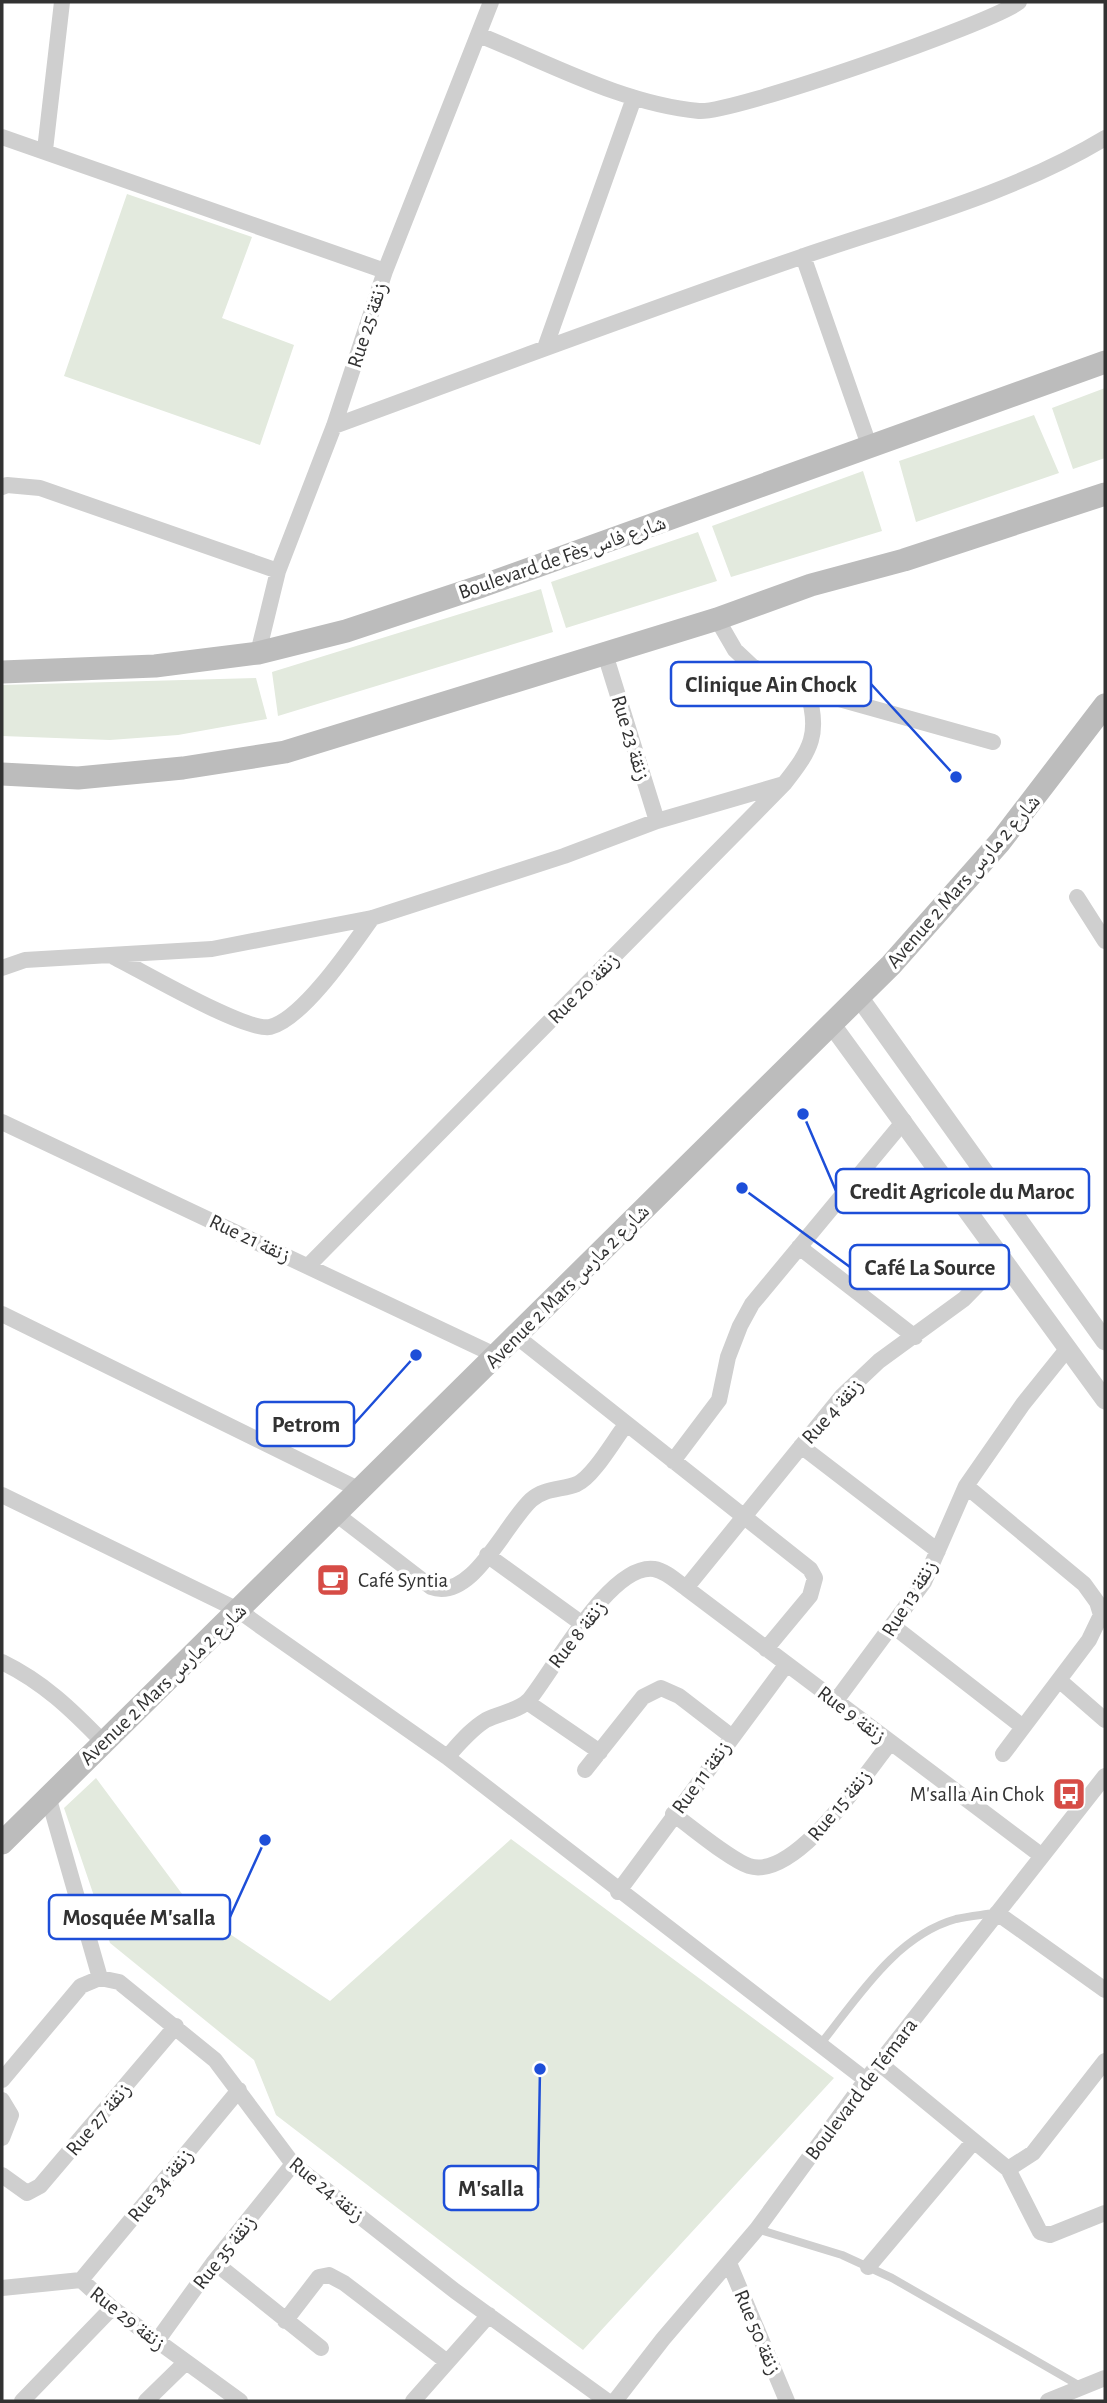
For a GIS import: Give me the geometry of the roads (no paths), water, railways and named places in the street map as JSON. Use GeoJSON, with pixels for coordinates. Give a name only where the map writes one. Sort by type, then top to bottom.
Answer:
{"type":"FeatureCollection","features":[{"type":"Feature","properties":{"kind":"main road","name":"Boulevard de Fès شارع فاس"},"geometry":{"type":"LineString","coordinates":[[2,672],[155,666],[258,653],[346,631],[482,586],[1105,362]]}},
{"type":"Feature","properties":{"kind":"main road"},"geometry":{"type":"LineString","coordinates":[[2,774],[78,778],[183,768],[285,752],[717,619],[811,585],[904,560],[1105,494]]}},
{"type":"Feature","properties":{"kind":"main road","name":"Avenue 2 Mars شارع 2 مارس"},"geometry":{"type":"LineString","coordinates":[[2,1843],[891,965],[1000,842],[1105,705]]}},
{"type":"Feature","properties":{"kind":"street"},"geometry":{"type":"LineString","coordinates":[[45,150],[62,2]]}},
{"type":"Feature","properties":{"kind":"street","name":"Rue 25 زنقة"},"geometry":{"type":"LineString","coordinates":[[258,653],[278,571],[334,426],[384,271],[491,2]]}},
{"type":"Feature","properties":{"kind":"street"},"geometry":{"type":"LineString","coordinates":[[479,35],[634,98],[700,111],[723,109],[984,21],[1019,2]]}},
{"type":"Feature","properties":{"kind":"street"},"geometry":{"type":"LineString","coordinates":[[545,348],[634,98]]}},
{"type":"Feature","properties":{"kind":"street"},"geometry":{"type":"LineString","coordinates":[[2,137],[384,271]]}},
{"type":"Feature","properties":{"kind":"street"},"geometry":{"type":"LineString","coordinates":[[334,426],[803,256],[930,214],[1066,162],[1105,138]]}},
{"type":"Feature","properties":{"kind":"street"},"geometry":{"type":"LineString","coordinates":[[803,256],[870,448]]}},
{"type":"Feature","properties":{"kind":"street"},"geometry":{"type":"LineString","coordinates":[[2,487],[7,485],[40,488],[278,571]]}},
{"type":"Feature","properties":{"kind":"street"},"geometry":{"type":"LineString","coordinates":[[717,619],[735,650],[752,666],[807,690],[993,742]]}},
{"type":"Feature","properties":{"kind":"street","name":"Rue 23 زنقة"},"geometry":{"type":"LineString","coordinates":[[605,654],[657,821]]}},
{"type":"Feature","properties":{"kind":"street","name":"Rue 20 زنقة"},"geometry":{"type":"LineString","coordinates":[[309,1265],[784,784],[805,758],[813,739],[815,713],[807,690]]}},
{"type":"Feature","properties":{"kind":"street"},"geometry":{"type":"LineString","coordinates":[[2,968],[25,960],[212,950],[372,918],[564,856],[657,821],[784,784]]}},
{"type":"Feature","properties":{"kind":"street"},"geometry":{"type":"LineString","coordinates":[[1077,897],[1105,942]]}},
{"type":"Feature","properties":{"kind":"street"},"geometry":{"type":"LineString","coordinates":[[114,957],[242,1022],[261,1028],[288,1018],[312,995],[372,918]]}},
{"type":"Feature","properties":{"kind":"street"},"geometry":{"type":"LineString","coordinates":[[859,997],[1105,1341]]}},
{"type":"Feature","properties":{"kind":"street"},"geometry":{"type":"LineString","coordinates":[[832,1025],[1105,1400]]}},
{"type":"Feature","properties":{"kind":"street"},"geometry":{"type":"LineString","coordinates":[[673,1461],[719,1400],[728,1357],[752,1304],[904,1121]]}},
{"type":"Feature","properties":{"kind":"street","name":"Rue 21 زنقة"},"geometry":{"type":"LineString","coordinates":[[2,1122],[497,1356]]}},
{"type":"Feature","properties":{"kind":"street"},"geometry":{"type":"LineString","coordinates":[[799,1247],[915,1337]]}},
{"type":"Feature","properties":{"kind":"street","name":"Rue 4 زنقة"},"geometry":{"type":"LineString","coordinates":[[686,1588],[852,1387],[879,1361],[915,1337],[985,1280],[1003,1259]]}},
{"type":"Feature","properties":{"kind":"street"},"geometry":{"type":"LineString","coordinates":[[2,1314],[360,1490]]}},
{"type":"Feature","properties":{"kind":"street"},"geometry":{"type":"LineString","coordinates":[[516,1336],[625,1426],[800,1559],[815,1578],[810,1596],[766,1649]]}},
{"type":"Feature","properties":{"kind":"street","name":"Rue 13 زنقة"},"geometry":{"type":"LineString","coordinates":[[835,1702],[924,1582],[966,1486],[1023,1404],[1068,1348]]}},
{"type":"Feature","properties":{"kind":"street"},"geometry":{"type":"LineString","coordinates":[[336,1514],[415,1576],[440,1590],[463,1584],[536,1495],[584,1480],[625,1426]]}},
{"type":"Feature","properties":{"kind":"street"},"geometry":{"type":"LineString","coordinates":[[801,1446],[938,1551]]}},
{"type":"Feature","properties":{"kind":"street"},"geometry":{"type":"LineString","coordinates":[[966,1486],[1084,1584],[1097,1602],[1101,1615],[1098,1625],[1003,1754]]}},
{"type":"Feature","properties":{"kind":"street"},"geometry":{"type":"LineString","coordinates":[[2,1495],[237,1611],[447,1757],[618,1892],[866,2080]]}},
{"type":"Feature","properties":{"kind":"street"},"geometry":{"type":"LineString","coordinates":[[487,1555],[581,1623]]}},
{"type":"Feature","properties":{"kind":"street","name":"Rue 8 زنقة"},"geometry":{"type":"LineString","coordinates":[[527,1702],[581,1623],[615,1587],[638,1570],[664,1572]]}},
{"type":"Feature","properties":{"kind":"street","name":"Rue 9 زنقة"},"geometry":{"type":"LineString","coordinates":[[664,1572],[1042,1856]]}},
{"type":"Feature","properties":{"kind":"street"},"geometry":{"type":"LineString","coordinates":[[893,1626],[1023,1727]]}},
{"type":"Feature","properties":{"kind":"street"},"geometry":{"type":"LineString","coordinates":[[2,1662],[31,1676],[60,1698],[103,1742]]}},
{"type":"Feature","properties":{"kind":"street","name":"Rue 11 زنقة"},"geometry":{"type":"LineString","coordinates":[[618,1892],[673,1814],[786,1665]]}},
{"type":"Feature","properties":{"kind":"street"},"geometry":{"type":"LineString","coordinates":[[1059,1680],[1105,1720]]}},
{"type":"Feature","properties":{"kind":"street"},"geometry":{"type":"LineString","coordinates":[[585,1770],[643,1697],[661,1688],[679,1696],[731,1736]]}},
{"type":"Feature","properties":{"kind":"street"},"geometry":{"type":"LineString","coordinates":[[447,1757],[482,1723],[527,1702],[600,1752]]}},
{"type":"Feature","properties":{"kind":"street","name":"Rue 15 زنقة"},"geometry":{"type":"LineString","coordinates":[[673,1814],[747,1865],[768,1865],[811,1841],[890,1743]]}},
{"type":"Feature","properties":{"kind":"street","name":"Boulevard de Témara"},"geometry":{"type":"LineString","coordinates":[[615,2401],[663,2339],[757,2229],[879,2063],[1105,1776]]}},
{"type":"Feature","properties":{"kind":"street"},"geometry":{"type":"LineString","coordinates":[[2,2080],[81,1986],[100,1978],[48,1796]]}},
{"type":"Feature","properties":{"kind":"street"},"geometry":{"type":"LineString","coordinates":[[997,1913],[1105,1990]]}},
{"type":"Feature","properties":{"kind":"street","name":"Rue 24 زنقة"},"geometry":{"type":"LineString","coordinates":[[100,1978],[119,1982],[215,2060],[293,2164],[489,2315],[607,2401]]}},
{"type":"Feature","properties":{"kind":"street","name":"Rue 27 زنقة"},"geometry":{"type":"LineString","coordinates":[[7,2180],[27,2193],[40,2186],[176,2026]]}},
{"type":"Feature","properties":{"kind":"street"},"geometry":{"type":"LineString","coordinates":[[1008,2169],[1033,2153],[1105,2061]]}},
{"type":"Feature","properties":{"kind":"street"},"geometry":{"type":"LineString","coordinates":[[879,2063],[1008,2169],[1040,2232],[1050,2235],[1070,2230],[1105,2213]]}},
{"type":"Feature","properties":{"kind":"street","name":"Rue 34 زنقة"},"geometry":{"type":"LineString","coordinates":[[81,2280],[239,2090]]}},
{"type":"Feature","properties":{"kind":"street"},"geometry":{"type":"LineString","coordinates":[[2,2100],[11,2115],[2,2138]]}},
{"type":"Feature","properties":{"kind":"street"},"geometry":{"type":"LineString","coordinates":[[868,2267],[974,2141]]}},
{"type":"Feature","properties":{"kind":"street","name":"Rue 35 زنقة"},"geometry":{"type":"LineString","coordinates":[[157,2341],[214,2262],[293,2164]]}},
{"type":"Feature","properties":{"kind":"street"},"geometry":{"type":"LineString","coordinates":[[214,2262],[321,2348]]}},
{"type":"Feature","properties":{"kind":"street","name":"Rue 50 زنقة"},"geometry":{"type":"LineString","coordinates":[[729,2263],[787,2401]]}},
{"type":"Feature","properties":{"kind":"street"},"geometry":{"type":"LineString","coordinates":[[285,2321],[319,2277],[329,2275],[344,2283],[446,2361]]}},
{"type":"Feature","properties":{"kind":"street","name":"Rue 29 زنقة"},"geometry":{"type":"LineString","coordinates":[[2,2288],[81,2280],[112,2308],[240,2401]]}},
{"type":"Feature","properties":{"kind":"street"},"geometry":{"type":"LineString","coordinates":[[22,2401],[112,2308]]}},
{"type":"Feature","properties":{"kind":"street"},"geometry":{"type":"LineString","coordinates":[[413,2401],[489,2315]]}},
{"type":"Feature","properties":{"kind":"street"},"geometry":{"type":"LineString","coordinates":[[146,2401],[186,2362]]}},
{"type":"Feature","properties":{"kind":"street"},"geometry":{"type":"LineString","coordinates":[[1048,2401],[1105,2378]]}},
{"type":"Feature","properties":{"kind":"lane"},"geometry":{"type":"LineString","coordinates":[[819,2046],[885,1965],[907,1945],[929,1930],[955,1920],[997,1913]]}},
{"type":"Feature","properties":{"kind":"lane"},"geometry":{"type":"LineString","coordinates":[[757,2229],[842,2255],[933,2298],[1082,2387]]}},
{"type":"Feature","properties":{"kind":"place","name":"Clinique Ain Chock"},"geometry":{"type":"Point","coordinates":[956,777]}},
{"type":"Feature","properties":{"kind":"place","name":"Credit Agricole du Maroc"},"geometry":{"type":"Point","coordinates":[803,1114]}},
{"type":"Feature","properties":{"kind":"place","name":"Café La Source"},"geometry":{"type":"Point","coordinates":[742,1188]}},
{"type":"Feature","properties":{"kind":"place","name":"Petrom"},"geometry":{"type":"Point","coordinates":[416,1355]}},
{"type":"Feature","properties":{"kind":"place","name":"Café Syntia"},"geometry":{"type":"Point","coordinates":[333,1580]}},
{"type":"Feature","properties":{"kind":"place","name":"M'salla Ain Chok"},"geometry":{"type":"Point","coordinates":[1069,1794]}},
{"type":"Feature","properties":{"kind":"place","name":"Mosquée M'salla"},"geometry":{"type":"Point","coordinates":[265,1840]}},
{"type":"Feature","properties":{"kind":"place","name":"M'salla"},"geometry":{"type":"Point","coordinates":[540,2069]}}]}
